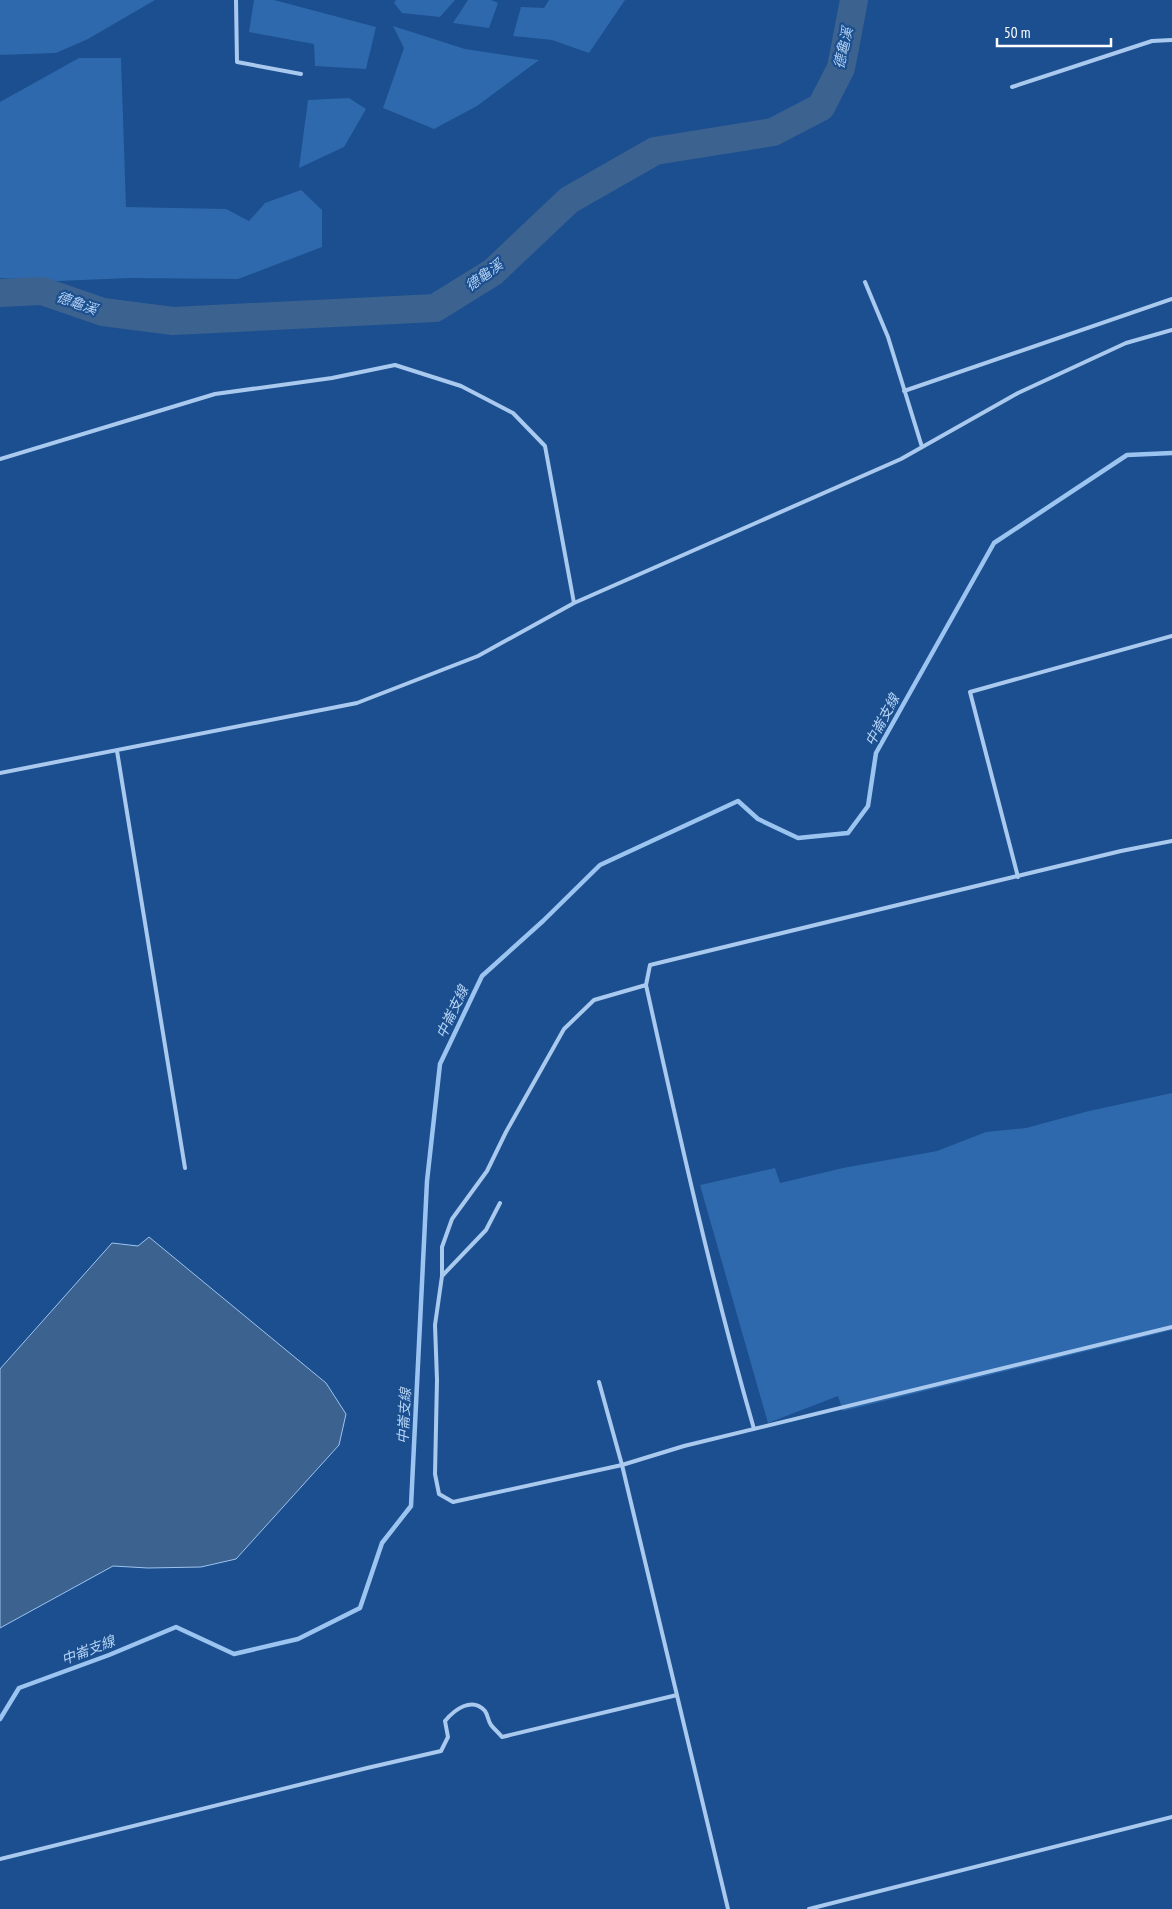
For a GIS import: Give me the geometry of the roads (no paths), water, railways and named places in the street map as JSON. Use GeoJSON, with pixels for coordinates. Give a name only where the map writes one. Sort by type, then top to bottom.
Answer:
{"type":"FeatureCollection","features":[{"type":"Feature","properties":{"kind":"lane"},"geometry":{"type":"LineString","coordinates":[[236,0],[237,62],[300,74]]}},
{"type":"Feature","properties":{"kind":"lane"},"geometry":{"type":"LineString","coordinates":[[1012,88],[1152,41],[1172,40]]}},
{"type":"Feature","properties":{"kind":"lane"},"geometry":{"type":"LineString","coordinates":[[865,282],[888,337],[922,448]]}},
{"type":"Feature","properties":{"kind":"lane"},"geometry":{"type":"LineString","coordinates":[[904,391],[1172,299]]}},
{"type":"Feature","properties":{"kind":"lane"},"geometry":{"type":"LineString","coordinates":[[0,773],[357,703],[478,656],[574,603],[892,463],[1018,393],[1126,343],[1172,330]]}},
{"type":"Feature","properties":{"kind":"lane"},"geometry":{"type":"LineString","coordinates":[[0,459],[215,394],[332,378],[395,365],[461,386],[513,413],[544,446],[574,603]]}},
{"type":"Feature","properties":{"kind":"lane"},"geometry":{"type":"LineString","coordinates":[[1018,877],[970,692],[1172,636]]}},
{"type":"Feature","properties":{"kind":"lane"},"geometry":{"type":"LineString","coordinates":[[117,751],[185,1168]]}},
{"type":"Feature","properties":{"kind":"lane"},"geometry":{"type":"LineString","coordinates":[[754,1429],[737,1371],[688,1175],[646,985],[650,965],[1172,840]]}},
{"type":"Feature","properties":{"kind":"lane"},"geometry":{"type":"LineString","coordinates":[[646,985],[594,1000],[564,1030],[506,1132],[487,1171],[452,1219],[442,1248],[442,1276],[435,1325],[437,1380],[435,1474],[439,1494],[453,1502],[622,1465],[684,1446],[1172,1327]]}},
{"type":"Feature","properties":{"kind":"lane"},"geometry":{"type":"LineString","coordinates":[[442,1276],[486,1230],[500,1203]]}},
{"type":"Feature","properties":{"kind":"lane"},"geometry":{"type":"LineString","coordinates":[[599,1382],[622,1465],[728,1909]]}},
{"type":"Feature","properties":{"kind":"lane"},"geometry":{"type":"LineString","coordinates":[[0,1859],[441,1751],[448,1738],[445,1721],[461,1705],[475,1705],[484,1710],[491,1725],[502,1737],[677,1695]]}},
{"type":"Feature","properties":{"kind":"lane"},"geometry":{"type":"LineString","coordinates":[[809,1909],[1172,1817]]}},
{"type":"Feature","properties":{"kind":"waterway","name":"德龜溪"},"geometry":{"type":"LineString","coordinates":[[0,293],[42,291],[103,312],[173,321],[435,308],[493,272],[569,200],[655,151],[773,132],[821,107],[841,68],[854,0]]}},
{"type":"Feature","properties":{"kind":"waterway","name":"中崙支線"},"geometry":{"type":"LineString","coordinates":[[0,1719],[19,1688],[109,1655],[176,1627],[234,1654],[298,1639],[360,1608],[382,1543],[411,1506],[427,1181],[440,1064],[482,976],[543,921],[600,865],[738,801],[758,819],[798,838],[848,833],[868,806],[876,753],[994,543],[1127,455],[1172,453]]}}]}
